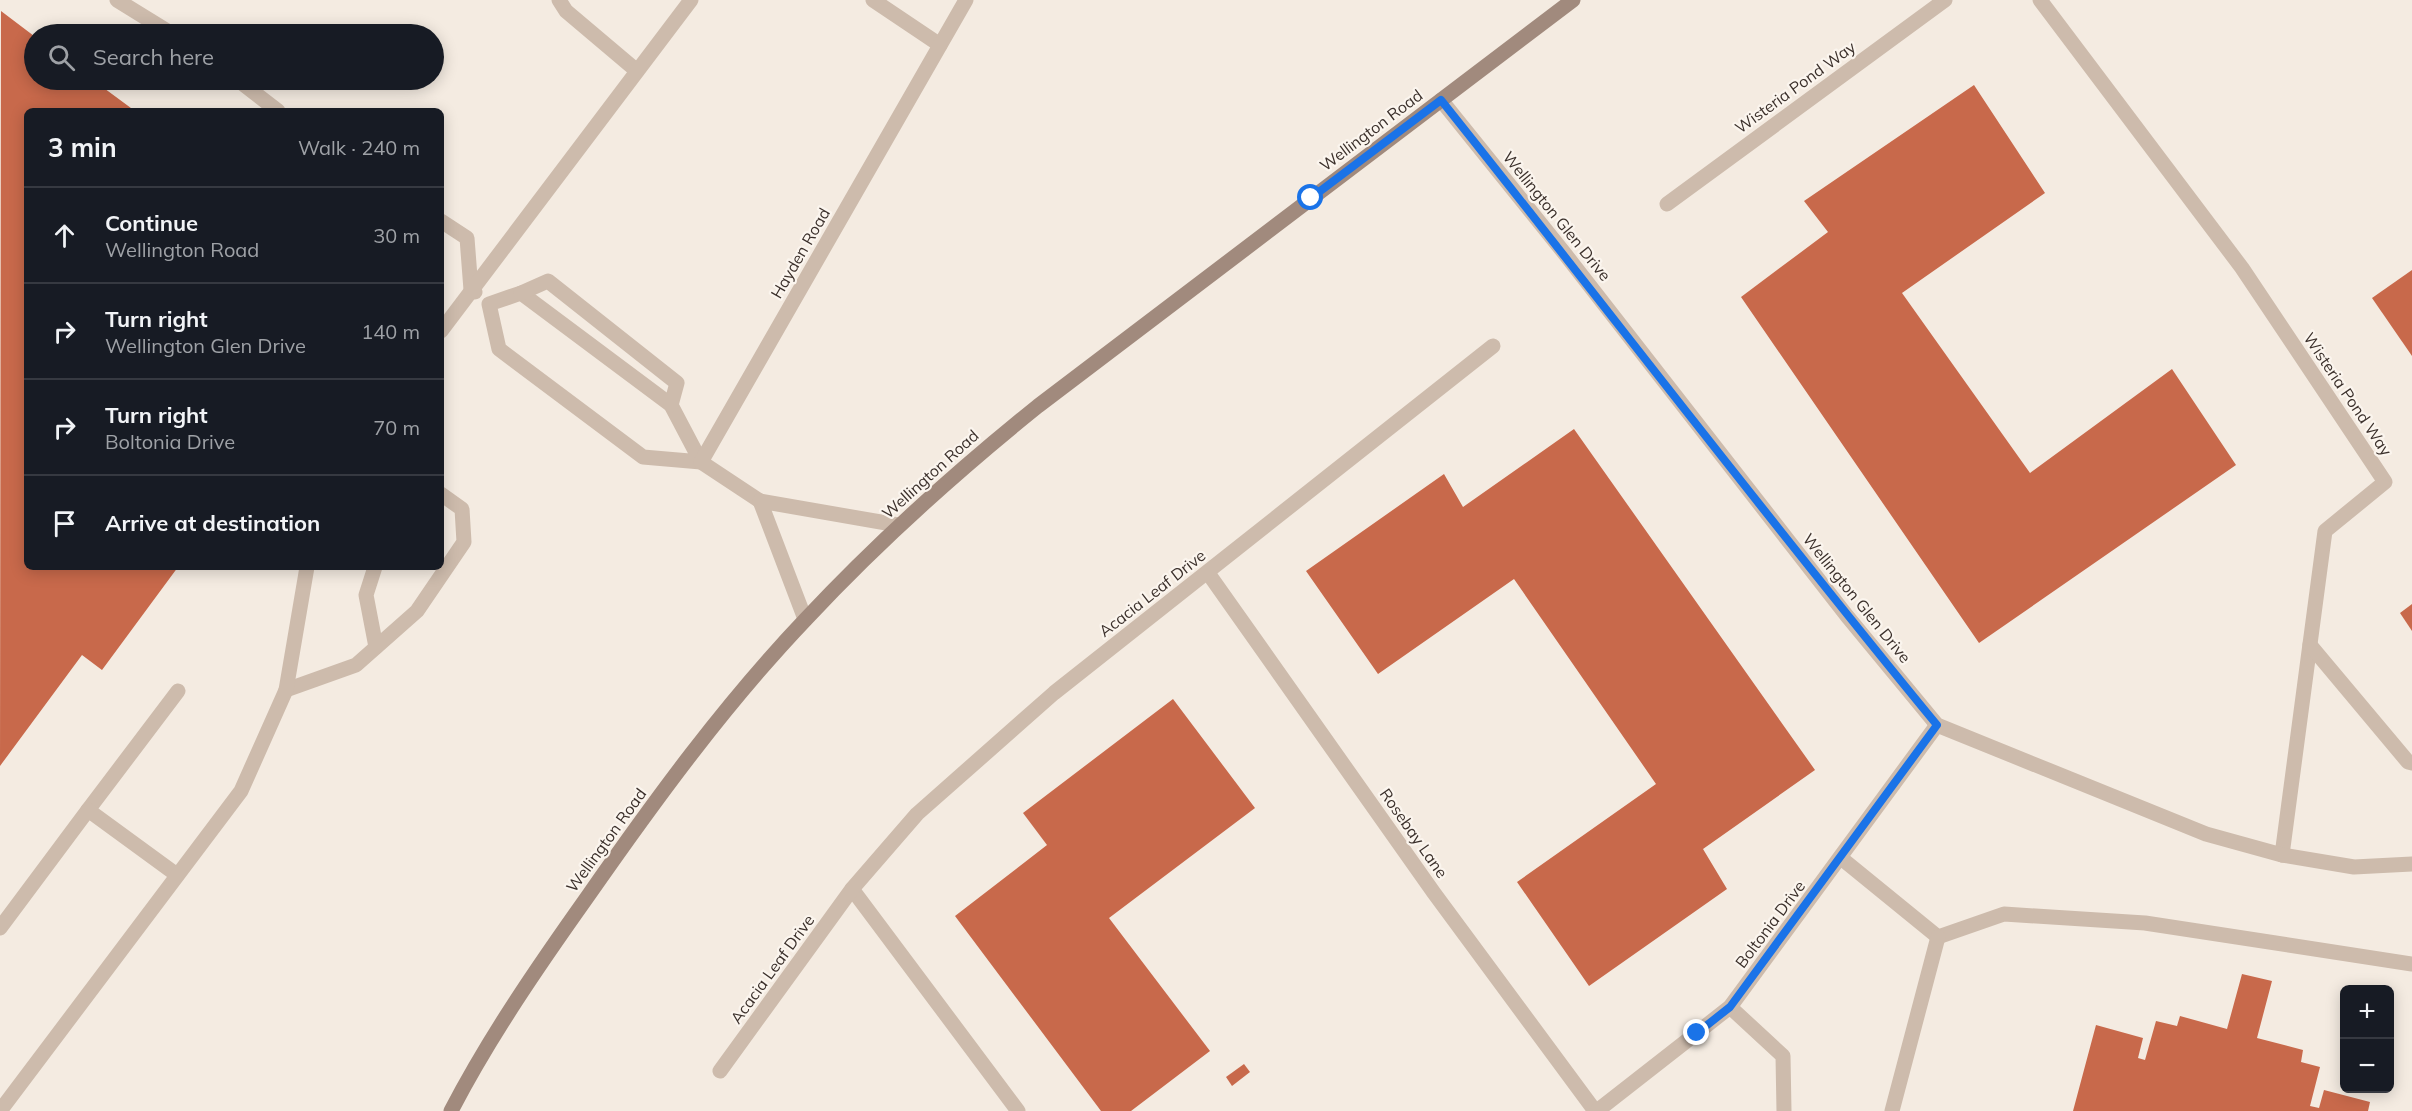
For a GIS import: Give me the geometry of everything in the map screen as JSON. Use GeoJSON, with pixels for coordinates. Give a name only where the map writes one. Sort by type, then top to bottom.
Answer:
{"type":"FeatureCollection","features":[{"type":"Feature","properties":{"kind":"main road","name":"Wellington Road"},"geometry":{"type":"LineString","coordinates":[[451,1111],[530,980],[660,796],[710,732],[805,619],[898,525],[973,458],[1038,406],[1573,0]]}},
{"type":"Feature","properties":{"kind":"street"},"geometry":{"type":"LineString","coordinates":[[117,0],[156,24]]}},
{"type":"Feature","properties":{"kind":"street"},"geometry":{"type":"LineString","coordinates":[[559,0],[566,11],[637,71]]}},
{"type":"Feature","properties":{"kind":"street"},"geometry":{"type":"LineString","coordinates":[[444,327],[691,0]]}},
{"type":"Feature","properties":{"kind":"street"},"geometry":{"type":"LineString","coordinates":[[873,0],[940,45]]}},
{"type":"Feature","properties":{"kind":"street","name":"Hayden Road"},"geometry":{"type":"LineString","coordinates":[[701,462],[966,0]]}},
{"type":"Feature","properties":{"kind":"street","name":"Wisteria Pond Way"},"geometry":{"type":"LineString","coordinates":[[1667,204],[1945,0]]}},
{"type":"Feature","properties":{"kind":"street","name":"Wisteria Pond Way"},"geometry":{"type":"LineString","coordinates":[[2040,0],[2242,268],[2385,482],[2325,531],[2282,855]]}},
{"type":"Feature","properties":{"kind":"street"},"geometry":{"type":"LineString","coordinates":[[251,90],[274,108]]}},
{"type":"Feature","properties":{"kind":"street","name":"Wellington Glen Drive"},"geometry":{"type":"LineString","coordinates":[[1441,100],[1572,263],[1847,616],[1937,725],[2206,834],[2282,855],[2354,867],[2412,864]]}},
{"type":"Feature","properties":{"kind":"street"},"geometry":{"type":"LineString","coordinates":[[444,223],[467,238],[471,290],[489,304],[499,349],[643,458],[701,462],[760,501],[898,525]]}},
{"type":"Feature","properties":{"kind":"street"},"geometry":{"type":"LineString","coordinates":[[489,304],[548,281],[677,383],[672,405]]}},
{"type":"Feature","properties":{"kind":"street"},"geometry":{"type":"LineString","coordinates":[[521,293],[672,405],[701,462]]}},
{"type":"Feature","properties":{"kind":"street","name":"Acacia Leaf Drive"},"geometry":{"type":"LineString","coordinates":[[720,1071],[852,889],[917,814],[1054,693],[1493,346]]}},
{"type":"Feature","properties":{"kind":"street"},"geometry":{"type":"LineString","coordinates":[[286,690],[356,665],[417,611],[464,542],[462,509],[444,496]]}},
{"type":"Feature","properties":{"kind":"street"},"geometry":{"type":"LineString","coordinates":[[760,501],[805,619]]}},
{"type":"Feature","properties":{"kind":"street"},"geometry":{"type":"LineString","coordinates":[[0,1111],[241,791],[286,690],[306,570]]}},
{"type":"Feature","properties":{"kind":"street"},"geometry":{"type":"LineString","coordinates":[[374,570],[366,595],[376,647]]}},
{"type":"Feature","properties":{"kind":"street","name":"Rosebay Lane"},"geometry":{"type":"LineString","coordinates":[[1208,573],[1434,893],[1596,1111]]}},
{"type":"Feature","properties":{"kind":"street"},"geometry":{"type":"LineString","coordinates":[[2310,645],[2408,762],[2412,763]]}},
{"type":"Feature","properties":{"kind":"street"},"geometry":{"type":"LineString","coordinates":[[0,928],[178,691]]}},
{"type":"Feature","properties":{"kind":"street","name":"Boltonia Drive"},"geometry":{"type":"LineString","coordinates":[[1596,1111],[1730,1007],[1937,725]]}},
{"type":"Feature","properties":{"kind":"street"},"geometry":{"type":"LineString","coordinates":[[88,810],[177,875]]}},
{"type":"Feature","properties":{"kind":"street"},"geometry":{"type":"LineString","coordinates":[[1841,858],[1938,937]]}},
{"type":"Feature","properties":{"kind":"street"},"geometry":{"type":"LineString","coordinates":[[852,889],[1018,1111]]}},
{"type":"Feature","properties":{"kind":"street"},"geometry":{"type":"LineString","coordinates":[[1938,937],[2004,914],[2145,923],[2412,964]]}},
{"type":"Feature","properties":{"kind":"street"},"geometry":{"type":"LineString","coordinates":[[1892,1111],[1938,937]]}},
{"type":"Feature","properties":{"kind":"street"},"geometry":{"type":"LineString","coordinates":[[1730,1007],[1782,1056],[1784,1111]]}},
{"type":"Feature","properties":{"kind":"building"},"geometry":{"type":"Polygon","coordinates":[[[1,11],[24,28],[24,90],[107,90],[131,108],[24,108],[24,570],[176,570],[102,670],[82,655],[0,766],[1,11]]]}},
{"type":"Feature","properties":{"kind":"building"},"geometry":{"type":"Polygon","coordinates":[[[1974,85],[2045,193],[1902,293],[2030,473],[2172,369],[2236,465],[1979,643],[1741,297],[1828,232],[1804,201],[1974,85]]]}},
{"type":"Feature","properties":{"kind":"building"},"geometry":{"type":"Polygon","coordinates":[[[2412,270],[2412,356],[2372,298],[2412,270]]]}},
{"type":"Feature","properties":{"kind":"building"},"geometry":{"type":"Polygon","coordinates":[[[1574,429],[1815,770],[1703,849],[1727,889],[1589,986],[1517,882],[1656,784],[1514,579],[1378,674],[1306,571],[1444,474],[1463,507],[1574,429]]]}},
{"type":"Feature","properties":{"kind":"building"},"geometry":{"type":"Polygon","coordinates":[[[2412,604],[2412,631],[2400,613],[2412,604]]]}},
{"type":"Feature","properties":{"kind":"building"},"geometry":{"type":"Polygon","coordinates":[[[1173,699],[1255,808],[1109,918],[1210,1051],[1131,1111],[1101,1111],[955,916],[1047,845],[1023,813],[1173,699]]]}},
{"type":"Feature","properties":{"kind":"building"},"geometry":{"type":"Polygon","coordinates":[[[2242,974],[2272,981],[2257,1038],[2303,1050],[2301,1062],[2320,1067],[2310,1106],[2319,1108],[2324,1090],[2370,1102],[2368,1111],[2073,1111],[2096,1025],[2143,1038],[2138,1058],[2145,1060],[2156,1021],[2177,1026],[2180,1016],[2227,1029],[2242,974]]]}},
{"type":"Feature","properties":{"kind":"building"},"geometry":{"type":"Polygon","coordinates":[[[1244,1064],[1250,1072],[1232,1086],[1226,1077],[1244,1064]]]}},
{"type":"Feature","properties":{"kind":"route"},"geometry":{"type":"LineString","coordinates":[[1311,198],[1441,100],[1565,254],[1847,616],[1937,725],[1730,1007],[1697,1033]]}}]}
